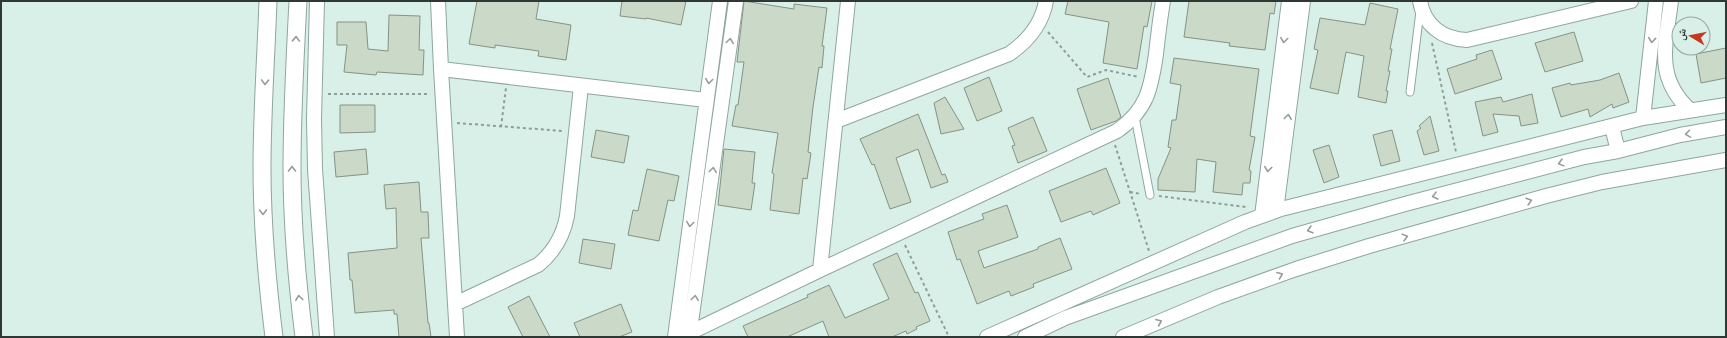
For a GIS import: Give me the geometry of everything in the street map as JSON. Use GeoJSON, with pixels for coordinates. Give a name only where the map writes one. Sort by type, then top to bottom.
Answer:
{"type":"FeatureCollection","features":[{"type":"Feature","properties":{"kind":"street"},"geometry":{"type":"LineString","coordinates":[[268,1],[262,169],[264,226],[269,295],[274,337]]}},
{"type":"Feature","properties":{"kind":"street"},"geometry":{"type":"LineString","coordinates":[[298,1],[292,168],[293,225],[298,292],[304,337]]}},
{"type":"Feature","properties":{"kind":"street"},"geometry":{"type":"LineString","coordinates":[[317,1],[314,119],[318,219],[327,337]]}},
{"type":"Feature","properties":{"kind":"street"},"geometry":{"type":"LineString","coordinates":[[438,1],[442,94],[457,337]]}},
{"type":"Feature","properties":{"kind":"street"},"geometry":{"type":"LineString","coordinates":[[675,337],[720,1]]}},
{"type":"Feature","properties":{"kind":"street"},"geometry":{"type":"LineString","coordinates":[[687,336],[709,201],[736,1]]}},
{"type":"Feature","properties":{"kind":"street"},"geometry":{"type":"LineString","coordinates":[[820,270],[848,1]]}},
{"type":"Feature","properties":{"kind":"street"},"geometry":{"type":"LineString","coordinates":[[836,121],[1009,54],[1026,40],[1039,22],[1046,1]]}},
{"type":"Feature","properties":{"kind":"street"},"geometry":{"type":"LineString","coordinates":[[687,336],[820,270],[1111,134],[1127,125],[1135,117],[1145,101],[1152,79],[1163,1]]}},
{"type":"Feature","properties":{"kind":"street"},"geometry":{"type":"LineString","coordinates":[[1267,212],[1289,1]]}},
{"type":"Feature","properties":{"kind":"street"},"geometry":{"type":"LineString","coordinates":[[1267,212],[1303,1]]}},
{"type":"Feature","properties":{"kind":"street"},"geometry":{"type":"LineString","coordinates":[[1420,4],[1427,20],[1444,36],[1467,40],[1630,1]]}},
{"type":"Feature","properties":{"kind":"street"},"geometry":{"type":"LineString","coordinates":[[1643,118],[1656,1]]}},
{"type":"Feature","properties":{"kind":"street"},"geometry":{"type":"LineString","coordinates":[[1671,1],[1664,62],[1666,72],[1674,91],[1690,110]]}},
{"type":"Feature","properties":{"kind":"street"},"geometry":{"type":"LineString","coordinates":[[441,69],[706,100]]}},
{"type":"Feature","properties":{"kind":"street"},"geometry":{"type":"LineString","coordinates":[[455,304],[538,265],[552,251],[560,238],[565,225],[581,86]]}},
{"type":"Feature","properties":{"kind":"street"},"geometry":{"type":"LineString","coordinates":[[987,337],[1267,212],[1643,118],[1726,105]]}},
{"type":"Feature","properties":{"kind":"street"},"geometry":{"type":"LineString","coordinates":[[1612,126],[1618,151]]}},
{"type":"Feature","properties":{"kind":"street"},"geometry":{"type":"LineString","coordinates":[[1025,337],[1065,318],[1292,236],[1405,204],[1554,165],[1618,151],[1680,135],[1726,127]]}},
{"type":"Feature","properties":{"kind":"street"},"geometry":{"type":"LineString","coordinates":[[1123,337],[1218,297],[1296,269],[1369,246],[1546,196],[1602,182],[1726,160]]}},
{"type":"Feature","properties":{"kind":"street"},"geometry":{"type":"LineString","coordinates":[[694,199],[709,201]]}},
{"type":"Feature","properties":{"kind":"street"},"geometry":{"type":"LineString","coordinates":[[1058,305],[1065,318]]}},
{"type":"Feature","properties":{"kind":"lane"},"geometry":{"type":"LineString","coordinates":[[1410,92],[1420,4]]}},
{"type":"Feature","properties":{"kind":"lane"},"geometry":{"type":"LineString","coordinates":[[1135,117],[1150,195]]}},
{"type":"Feature","properties":{"kind":"path"},"geometry":{"type":"LineString","coordinates":[[1427,20],[1459,165]]}},
{"type":"Feature","properties":{"kind":"path"},"geometry":{"type":"LineString","coordinates":[[1039,22],[1087,77],[1106,70],[1152,79]]}},
{"type":"Feature","properties":{"kind":"path"},"geometry":{"type":"LineString","coordinates":[[501,127],[508,77]]}},
{"type":"Feature","properties":{"kind":"path"},"geometry":{"type":"LineString","coordinates":[[314,94],[442,94]]}},
{"type":"Feature","properties":{"kind":"path"},"geometry":{"type":"LineString","coordinates":[[444,122],[576,132]]}},
{"type":"Feature","properties":{"kind":"path"},"geometry":{"type":"LineString","coordinates":[[1111,134],[1153,263]]}},
{"type":"Feature","properties":{"kind":"path"},"geometry":{"type":"LineString","coordinates":[[1130,192],[1267,212]]}},
{"type":"Feature","properties":{"kind":"path"},"geometry":{"type":"LineString","coordinates":[[900,233],[949,337]]}},
{"type":"Feature","properties":{"kind":"building"},"geometry":{"type":"Polygon","coordinates":[[[477,1],[539,1],[536,19],[571,25],[566,60],[538,56],[539,51],[495,45],[495,48],[469,44],[477,1]]]}},
{"type":"Feature","properties":{"kind":"building"},"geometry":{"type":"Polygon","coordinates":[[[622,1],[686,1],[681,25],[646,18],[620,16],[622,1]]]}},
{"type":"Feature","properties":{"kind":"building"},"geometry":{"type":"Polygon","coordinates":[[[744,1],[794,9],[794,4],[827,8],[822,46],[824,46],[822,68],[819,67],[808,152],[811,153],[807,179],[803,178],[799,214],[770,210],[774,174],[772,173],[778,133],[732,126],[736,105],[738,105],[744,62],[737,62],[744,1]]]}},
{"type":"Feature","properties":{"kind":"building"},"geometry":{"type":"Polygon","coordinates":[[[1068,1],[1152,1],[1147,27],[1144,26],[1137,69],[1103,63],[1109,22],[1065,14],[1068,1]]]}},
{"type":"Feature","properties":{"kind":"building"},"geometry":{"type":"Polygon","coordinates":[[[1189,1],[1276,1],[1274,14],[1270,13],[1265,50],[1229,46],[1230,43],[1184,37],[1189,1]]]}},
{"type":"Feature","properties":{"kind":"building"},"geometry":{"type":"Polygon","coordinates":[[[1370,3],[1398,9],[1390,49],[1392,49],[1388,71],[1390,71],[1386,91],[1388,91],[1386,103],[1358,97],[1364,56],[1346,52],[1338,94],[1310,88],[1318,50],[1314,49],[1320,18],[1365,25],[1370,3]]]}},
{"type":"Feature","properties":{"kind":"building"},"geometry":{"type":"Polygon","coordinates":[[[389,15],[420,16],[419,50],[424,50],[423,75],[377,72],[376,75],[344,72],[347,45],[337,45],[337,22],[366,22],[368,49],[388,51],[389,15]]]}},
{"type":"Feature","properties":{"kind":"building"},"geometry":{"type":"Polygon","coordinates":[[[1574,32],[1583,61],[1545,72],[1535,43],[1574,32]]]}},
{"type":"Feature","properties":{"kind":"building"},"geometry":{"type":"Polygon","coordinates":[[[1726,48],[1726,78],[1701,83],[1696,56],[1711,56],[1711,51],[1726,48]]]}},
{"type":"Feature","properties":{"kind":"building"},"geometry":{"type":"Polygon","coordinates":[[[1492,50],[1502,79],[1455,94],[1447,69],[1477,59],[1476,55],[1492,50]]]}},
{"type":"Feature","properties":{"kind":"building"},"geometry":{"type":"Polygon","coordinates":[[[1174,58],[1259,69],[1250,136],[1255,137],[1249,170],[1251,171],[1250,183],[1243,183],[1242,195],[1213,192],[1216,162],[1197,159],[1195,192],[1158,190],[1158,179],[1171,148],[1168,147],[1172,120],[1176,120],[1181,85],[1170,83],[1174,58]]]}},
{"type":"Feature","properties":{"kind":"building"},"geometry":{"type":"Polygon","coordinates":[[[1619,73],[1629,102],[1613,108],[1612,104],[1590,117],[1588,109],[1561,117],[1552,88],[1570,83],[1571,85],[1600,80],[1619,73]]]}},
{"type":"Feature","properties":{"kind":"building"},"geometry":{"type":"Polygon","coordinates":[[[989,77],[1002,111],[977,121],[964,88],[989,77]]]}},
{"type":"Feature","properties":{"kind":"building"},"geometry":{"type":"Polygon","coordinates":[[[1108,78],[1121,117],[1116,121],[1091,130],[1077,89],[1108,78]]]}},
{"type":"Feature","properties":{"kind":"building"},"geometry":{"type":"Polygon","coordinates":[[[1532,94],[1538,123],[1521,126],[1519,116],[1493,114],[1498,132],[1483,136],[1475,102],[1501,97],[1503,102],[1532,94]]]}},
{"type":"Feature","properties":{"kind":"building"},"geometry":{"type":"Polygon","coordinates":[[[945,97],[964,129],[941,134],[934,103],[945,97]]]}},
{"type":"Feature","properties":{"kind":"building"},"geometry":{"type":"Polygon","coordinates":[[[340,105],[375,105],[375,132],[340,133],[340,105]]]}},
{"type":"Feature","properties":{"kind":"building"},"geometry":{"type":"Polygon","coordinates":[[[918,114],[942,175],[945,174],[948,182],[931,188],[918,149],[896,158],[911,202],[890,209],[874,164],[872,165],[860,139],[918,114]]]}},
{"type":"Feature","properties":{"kind":"building"},"geometry":{"type":"Polygon","coordinates":[[[1430,116],[1439,151],[1424,155],[1417,131],[1421,128],[1419,126],[1430,116]]]}},
{"type":"Feature","properties":{"kind":"building"},"geometry":{"type":"Polygon","coordinates":[[[1033,117],[1047,151],[1018,163],[1012,146],[1015,145],[1008,128],[1033,117]]]}},
{"type":"Feature","properties":{"kind":"building"},"geometry":{"type":"Polygon","coordinates":[[[596,130],[629,136],[624,163],[591,157],[596,130]]]}},
{"type":"Feature","properties":{"kind":"building"},"geometry":{"type":"Polygon","coordinates":[[[1392,130],[1400,161],[1381,166],[1373,135],[1392,130]]]}},
{"type":"Feature","properties":{"kind":"building"},"geometry":{"type":"Polygon","coordinates":[[[1329,145],[1339,177],[1324,183],[1313,150],[1329,145]]]}},
{"type":"Feature","properties":{"kind":"building"},"geometry":{"type":"Polygon","coordinates":[[[366,149],[368,174],[336,177],[334,152],[366,149]]]}},
{"type":"Feature","properties":{"kind":"building"},"geometry":{"type":"Polygon","coordinates":[[[724,149],[755,152],[752,183],[755,183],[751,210],[718,205],[724,149]]]}},
{"type":"Feature","properties":{"kind":"building"},"geometry":{"type":"Polygon","coordinates":[[[1106,168],[1120,203],[1093,215],[1091,211],[1061,222],[1049,191],[1106,168]]]}},
{"type":"Feature","properties":{"kind":"building"},"geometry":{"type":"Polygon","coordinates":[[[647,169],[679,176],[674,201],[668,200],[659,241],[628,235],[633,210],[638,211],[647,169]]]}},
{"type":"Feature","properties":{"kind":"building"},"geometry":{"type":"Polygon","coordinates":[[[419,182],[421,212],[428,212],[429,238],[421,238],[428,323],[431,337],[399,337],[397,314],[394,314],[394,310],[355,313],[348,253],[397,248],[396,208],[386,209],[384,185],[419,182]]]}},
{"type":"Feature","properties":{"kind":"building"},"geometry":{"type":"Polygon","coordinates":[[[1007,205],[1018,237],[978,251],[984,268],[1038,249],[1038,247],[1060,238],[1072,269],[1033,284],[1034,287],[1011,296],[1009,291],[977,304],[960,259],[957,260],[948,232],[984,219],[982,214],[1007,205]]]}},
{"type":"Feature","properties":{"kind":"building"},"geometry":{"type":"Polygon","coordinates":[[[583,239],[615,244],[611,269],[579,263],[583,239]]]}},
{"type":"Feature","properties":{"kind":"building"},"geometry":{"type":"Polygon","coordinates":[[[897,253],[915,293],[918,292],[930,321],[916,327],[917,329],[907,334],[906,331],[892,337],[829,337],[823,321],[787,337],[748,337],[743,326],[808,297],[807,295],[829,285],[845,318],[889,299],[873,264],[897,253]]]}},
{"type":"Feature","properties":{"kind":"building"},"geometry":{"type":"Polygon","coordinates":[[[529,296],[550,337],[523,337],[508,307],[529,296]]]}},
{"type":"Feature","properties":{"kind":"building"},"geometry":{"type":"Polygon","coordinates":[[[621,304],[632,332],[619,337],[580,337],[574,323],[621,304]]]}}]}
